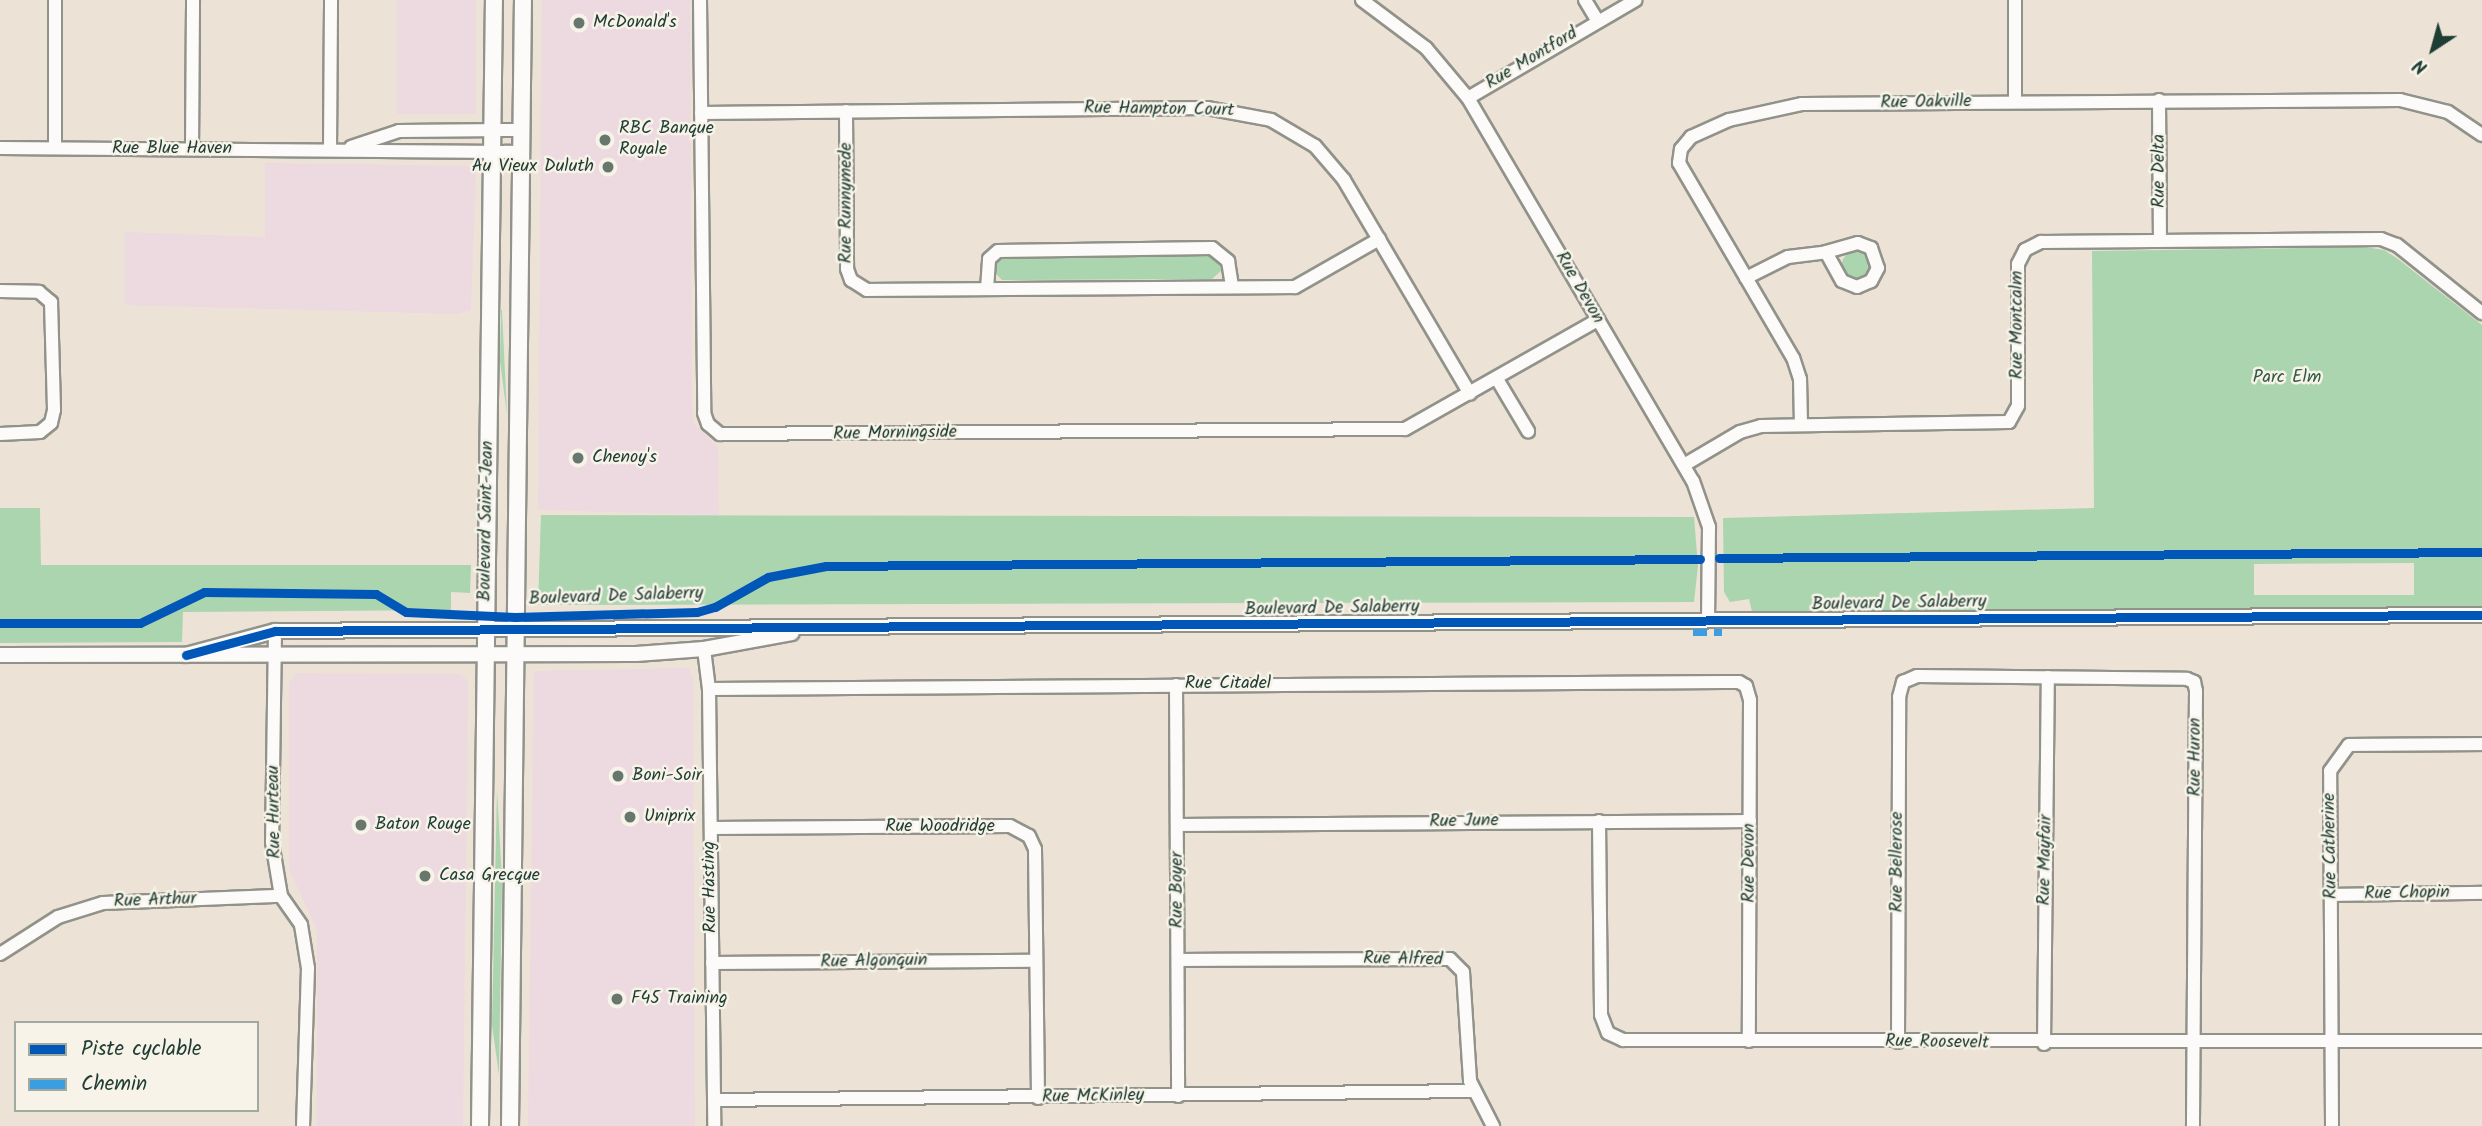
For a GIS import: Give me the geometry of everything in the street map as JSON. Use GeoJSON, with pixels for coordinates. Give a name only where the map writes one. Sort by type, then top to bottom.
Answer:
{"type":"FeatureCollection","features":[{"type":"Feature","properties":{"kind":"main road","name":"Boulevard Saint-Jean"},"geometry":{"type":"LineString","coordinates":[[480,1126],[494,0]]}},
{"type":"Feature","properties":{"kind":"main road","name":"Boulevard Saint-Jean"},"geometry":{"type":"LineString","coordinates":[[510,1126],[523,0]]}},
{"type":"Feature","properties":{"kind":"main road"},"geometry":{"type":"LineString","coordinates":[[481,1101],[488,1126]]}},
{"type":"Feature","properties":{"kind":"street"},"geometry":{"type":"LineString","coordinates":[[55,0],[55,149]]}},
{"type":"Feature","properties":{"kind":"street"},"geometry":{"type":"LineString","coordinates":[[192,149],[193,0]]}},
{"type":"Feature","properties":{"kind":"street"},"geometry":{"type":"LineString","coordinates":[[330,149],[331,0]]}},
{"type":"Feature","properties":{"kind":"street","name":"Rue Morningside"},"geometry":{"type":"LineString","coordinates":[[700,0],[704,413],[708,424],[720,434],[1405,429],[1598,320]]}},
{"type":"Feature","properties":{"kind":"street","name":"Rue Devon"},"geometry":{"type":"LineString","coordinates":[[1362,0],[1426,48],[1468,98],[1684,465],[1707,519],[1708,621]]}},
{"type":"Feature","properties":{"kind":"street","name":"Rue Montford"},"geometry":{"type":"LineString","coordinates":[[1585,0],[1597,20]]}},
{"type":"Feature","properties":{"kind":"street","name":"Rue Montford"},"geometry":{"type":"LineString","coordinates":[[1468,98],[1597,20],[1636,0]]}},
{"type":"Feature","properties":{"kind":"street"},"geometry":{"type":"LineString","coordinates":[[2015,0],[2015,101]]}},
{"type":"Feature","properties":{"kind":"street","name":"Rue Oakville"},"geometry":{"type":"LineString","coordinates":[[1801,425],[1797,368],[1682,172],[1679,156],[1691,137],[1750,113],[1802,104],[2159,100],[2400,100],[2448,113],[2482,135]]}},
{"type":"Feature","properties":{"kind":"street","name":"Rue Delta"},"geometry":{"type":"LineString","coordinates":[[2159,100],[2160,241]]}},
{"type":"Feature","properties":{"kind":"street","name":"Rue Hampton Court"},"geometry":{"type":"LineString","coordinates":[[701,113],[1207,108],[1248,113],[1289,128],[1315,146],[1344,180],[1470,394]]}},
{"type":"Feature","properties":{"kind":"street","name":"Rue Runnymede"},"geometry":{"type":"LineString","coordinates":[[846,111],[847,269],[851,280],[867,290],[1303,285],[1379,239]]}},
{"type":"Feature","properties":{"kind":"street","name":"Rue Blue Haven"},"geometry":{"type":"LineString","coordinates":[[344,149],[400,131],[521,130]]}},
{"type":"Feature","properties":{"kind":"street","name":"Rue Blue Haven"},"geometry":{"type":"LineString","coordinates":[[0,148],[521,152]]}},
{"type":"Feature","properties":{"kind":"street","name":"Rue Montcalm"},"geometry":{"type":"LineString","coordinates":[[1684,465],[1746,429],[1801,425],[2009,422],[2018,406],[2017,269],[2021,254],[2041,242],[2381,239],[2397,245],[2482,313]]}},
{"type":"Feature","properties":{"kind":"street"},"geometry":{"type":"LineString","coordinates":[[987,289],[989,259],[998,251],[1212,248],[1228,261],[1232,287]]}},
{"type":"Feature","properties":{"kind":"street"},"geometry":{"type":"LineString","coordinates":[[1746,278],[1788,257],[1826,252]]}},
{"type":"Feature","properties":{"kind":"street"},"geometry":{"type":"LineString","coordinates":[[0,291],[39,292],[51,302],[54,382],[54,415],[48,426],[35,433],[0,434]]}},
{"type":"Feature","properties":{"kind":"street"},"geometry":{"type":"LineString","coordinates":[[1497,379],[1528,430]]}},
{"type":"Feature","properties":{"kind":"street","name":"Boulevard De Salaberry"},"geometry":{"type":"LineString","coordinates":[[186,655],[275,631],[486,632],[2482,615]]}},
{"type":"Feature","properties":{"kind":"street","name":"Boulevard De Salaberry"},"geometry":{"type":"LineString","coordinates":[[0,654],[486,657],[704,649],[811,629]]}},
{"type":"Feature","properties":{"kind":"street","name":"Rue Hurteau"},"geometry":{"type":"LineString","coordinates":[[275,631],[272,842],[281,896],[303,930],[308,968],[303,1126]]}},
{"type":"Feature","properties":{"kind":"street","name":"Rue Hasting"},"geometry":{"type":"LineString","coordinates":[[704,649],[709,690],[714,1126]]}},
{"type":"Feature","properties":{"kind":"street","name":"Rue Huron"},"geometry":{"type":"LineString","coordinates":[[1903,682],[1917,676],[2170,676],[2195,684],[2193,1126]]}},
{"type":"Feature","properties":{"kind":"street","name":"Rue Mayfair"},"geometry":{"type":"LineString","coordinates":[[2044,1044],[2048,677]]}},
{"type":"Feature","properties":{"kind":"street","name":"Rue Citadel"},"geometry":{"type":"LineString","coordinates":[[709,690],[1730,680],[1746,686]]}},
{"type":"Feature","properties":{"kind":"street","name":"Rue Bellerose"},"geometry":{"type":"LineString","coordinates":[[1898,1042],[1899,697],[1903,682]]}},
{"type":"Feature","properties":{"kind":"street","name":"Rue Boyer"},"geometry":{"type":"LineString","coordinates":[[1176,685],[1178,1096]]}},
{"type":"Feature","properties":{"kind":"street","name":"Rue Devon"},"geometry":{"type":"LineString","coordinates":[[1746,686],[1750,700],[1749,1041]]}},
{"type":"Feature","properties":{"kind":"street","name":"Rue Catherine"},"geometry":{"type":"LineString","coordinates":[[2332,1126],[2330,771],[2349,746],[2482,744]]}},
{"type":"Feature","properties":{"kind":"street","name":"Rue Roosevelt"},"geometry":{"type":"LineString","coordinates":[[1599,821],[1601,1015],[1608,1033],[1623,1040],[2044,1044],[2482,1041]]}},
{"type":"Feature","properties":{"kind":"street","name":"Rue June"},"geometry":{"type":"LineString","coordinates":[[1177,825],[1751,821]]}},
{"type":"Feature","properties":{"kind":"street","name":"Rue Woodridge"},"geometry":{"type":"LineString","coordinates":[[711,828],[1017,828],[1029,836],[1035,849],[1038,1098]]}},
{"type":"Feature","properties":{"kind":"street","name":"Rue Chopin"},"geometry":{"type":"LineString","coordinates":[[2332,895],[2482,893]]}},
{"type":"Feature","properties":{"kind":"street","name":"Rue Arthur"},"geometry":{"type":"LineString","coordinates":[[0,954],[58,917],[103,903],[281,896]]}},
{"type":"Feature","properties":{"kind":"street","name":"Rue Alfred"},"geometry":{"type":"LineString","coordinates":[[1178,960],[1450,959],[1463,972],[1465,1048],[1473,1091],[1493,1126]]}},
{"type":"Feature","properties":{"kind":"street","name":"Rue Algonquin"},"geometry":{"type":"LineString","coordinates":[[712,964],[1036,961]]}},
{"type":"Feature","properties":{"kind":"street","name":"Rue McKinley"},"geometry":{"type":"LineString","coordinates":[[714,1100],[1473,1091]]}},
{"type":"Feature","properties":{"kind":"shaded area"},"geometry":{"type":"Polygon","coordinates":[[[397,0],[476,0],[476,114],[397,114],[397,0]]]}},
{"type":"Feature","properties":{"kind":"shaded area"},"geometry":{"type":"Polygon","coordinates":[[[542,0],[690,0],[692,408],[694,424],[718,447],[719,515],[538,510],[542,0]]]}},
{"type":"Feature","properties":{"kind":"shaded area"},"geometry":{"type":"Polygon","coordinates":[[[265,163],[476,166],[471,310],[458,314],[125,305],[125,232],[265,237],[265,163]]]}},
{"type":"Feature","properties":{"kind":"shaded area"},"geometry":{"type":"Polygon","coordinates":[[[689,668],[693,680],[695,1126],[528,1126],[534,671],[689,668]]]}},
{"type":"Feature","properties":{"kind":"shaded area"},"geometry":{"type":"Polygon","coordinates":[[[297,673],[460,674],[468,681],[463,1126],[317,1126],[317,930],[289,869],[289,683],[297,673]]]}},
{"type":"Feature","properties":{"kind":"green space","name":"Parc Elm"},"geometry":{"type":"Polygon","coordinates":[[[2365,247],[2384,250],[2482,325],[2482,607],[1752,612],[1749,599],[1730,602],[1724,592],[1723,518],[2094,508],[2092,251],[2365,247]],[[2414,563],[2254,564],[2254,595],[2414,595],[2414,563]]]}},
{"type":"Feature","properties":{"kind":"green space"},"geometry":{"type":"Polygon","coordinates":[[[1856,251],[1866,255],[1870,265],[1866,275],[1856,279],[1846,275],[1842,265],[1846,255],[1856,251]]]}},
{"type":"Feature","properties":{"kind":"green space"},"geometry":{"type":"Polygon","coordinates":[[[1214,256],[1222,270],[1212,279],[1002,280],[994,272],[995,264],[1004,258],[1214,256]]]}},
{"type":"Feature","properties":{"kind":"green space"},"geometry":{"type":"Polygon","coordinates":[[[502,310],[507,415],[500,361],[502,310]]]}},
{"type":"Feature","properties":{"kind":"green space"},"geometry":{"type":"Polygon","coordinates":[[[0,508],[40,508],[41,565],[471,565],[470,593],[451,592],[451,610],[183,612],[182,642],[0,643],[0,508]]]}},
{"type":"Feature","properties":{"kind":"green space"},"geometry":{"type":"Polygon","coordinates":[[[541,515],[1694,517],[1698,566],[1694,602],[538,605],[541,515]]]}},
{"type":"Feature","properties":{"kind":"green space"},"geometry":{"type":"Polygon","coordinates":[[[497,790],[502,880],[499,1075],[492,1025],[497,790]]]}},
{"type":"Feature","properties":{"kind":"marked path"},"geometry":{"type":"LineString","coordinates":[[1693,632],[1722,632]]}},
{"type":"Feature","properties":{"kind":"cycle path"},"geometry":{"type":"LineString","coordinates":[[1719,558],[2482,552]]}},
{"type":"Feature","properties":{"kind":"cycle path"},"geometry":{"type":"LineString","coordinates":[[0,623],[140,623],[204,592],[376,594],[406,612],[515,617],[697,612],[715,607],[768,577],[826,566],[1700,559]]}},
{"type":"Feature","properties":{"kind":"cycle path"},"geometry":{"type":"LineString","coordinates":[[186,655],[275,631],[2482,615]]}},
{"type":"Feature","properties":{"kind":"place","name":"McDonald's"},"geometry":{"type":"Point","coordinates":[579,23]}},
{"type":"Feature","properties":{"kind":"place","name":"RBC Banque Royale"},"geometry":{"type":"Point","coordinates":[605,140]}},
{"type":"Feature","properties":{"kind":"place","name":"Au Vieux Duluth"},"geometry":{"type":"Point","coordinates":[608,167]}},
{"type":"Feature","properties":{"kind":"place","name":"Chenoy's"},"geometry":{"type":"Point","coordinates":[578,458]}},
{"type":"Feature","properties":{"kind":"place","name":"Boni-Soir"},"geometry":{"type":"Point","coordinates":[618,776]}},
{"type":"Feature","properties":{"kind":"place","name":"Uniprix"},"geometry":{"type":"Point","coordinates":[630,817]}},
{"type":"Feature","properties":{"kind":"place","name":"Baton Rouge"},"geometry":{"type":"Point","coordinates":[361,825]}},
{"type":"Feature","properties":{"kind":"place","name":"Casa Grecque"},"geometry":{"type":"Point","coordinates":[425,876]}},
{"type":"Feature","properties":{"kind":"place","name":"F45 Training"},"geometry":{"type":"Point","coordinates":[617,999]}}]}
